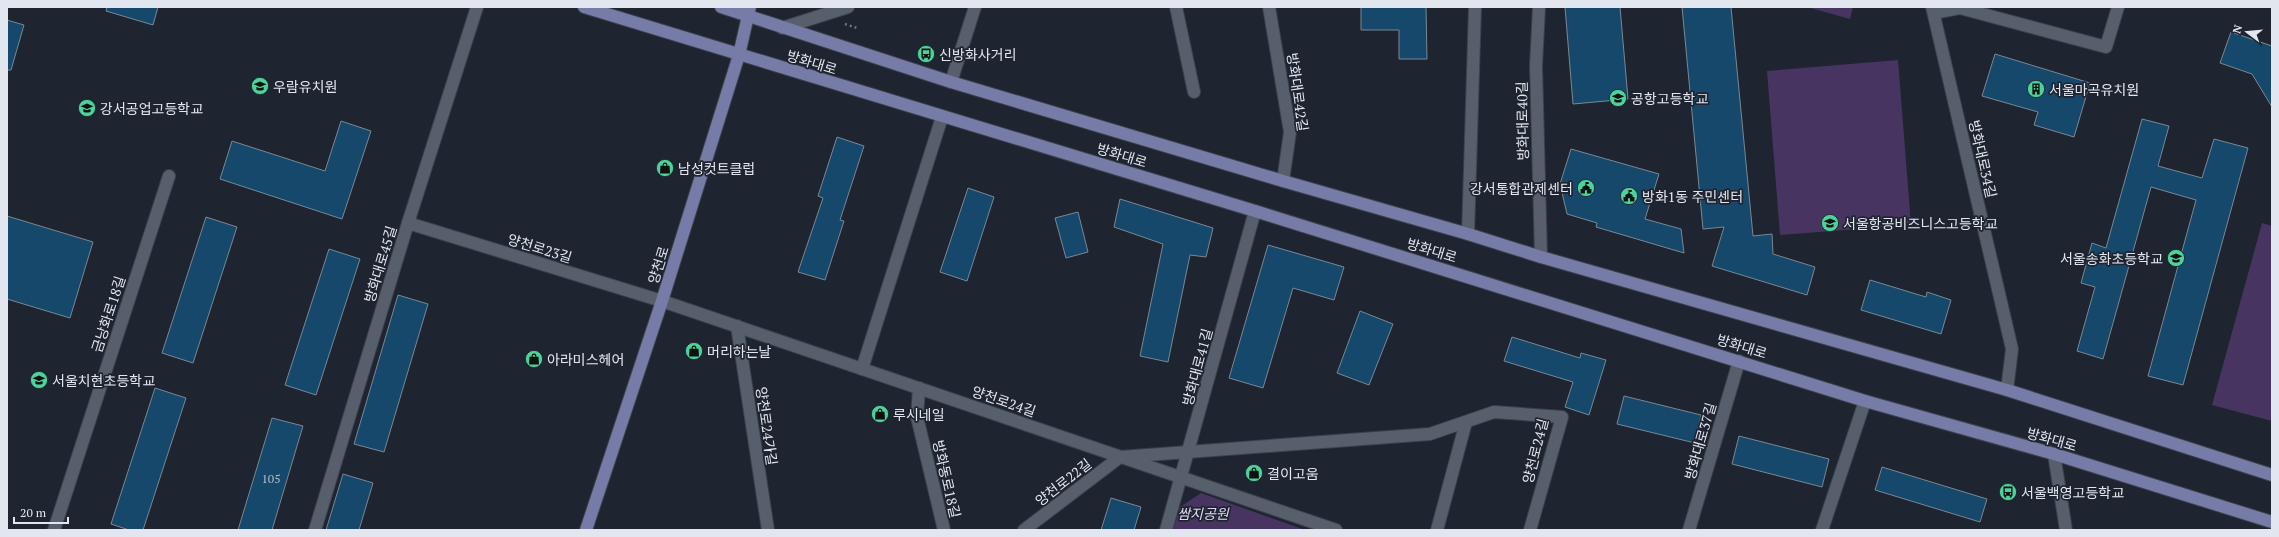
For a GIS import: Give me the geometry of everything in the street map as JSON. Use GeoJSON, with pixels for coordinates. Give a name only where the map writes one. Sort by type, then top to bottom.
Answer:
{"type":"FeatureCollection","features":[{"type":"Feature","properties":{"kind":"main road","name":"방화대로"},"geometry":{"type":"LineString","coordinates":[[584,7],[1255,211],[1739,361],[1865,402],[2054,454],[2272,522]]}},
{"type":"Feature","properties":{"kind":"main road","name":"방화대로"},"geometry":{"type":"LineString","coordinates":[[721,7],[750,12],[782,28],[951,82],[1283,182],[1468,234],[1541,258],[2007,390],[2272,475]]}},
{"type":"Feature","properties":{"kind":"main road","name":"양천로"},"geometry":{"type":"LineString","coordinates":[[586,530],[662,301],[739,55],[750,12]]}},
{"type":"Feature","properties":{"kind":"street","name":"방화대로45길"},"geometry":{"type":"LineString","coordinates":[[315,530],[408,223],[478,7]]}},
{"type":"Feature","properties":{"kind":"street"},"geometry":{"type":"LineString","coordinates":[[782,28],[848,7]]}},
{"type":"Feature","properties":{"kind":"street"},"geometry":{"type":"LineString","coordinates":[[951,82],[975,7]]}},
{"type":"Feature","properties":{"kind":"street"},"geometry":{"type":"LineString","coordinates":[[1176,7],[1194,92]]}},
{"type":"Feature","properties":{"kind":"street","name":"방화대로42길"},"geometry":{"type":"LineString","coordinates":[[1269,7],[1290,132],[1283,182]]}},
{"type":"Feature","properties":{"kind":"street","name":"방화대로"},"geometry":{"type":"LineString","coordinates":[[1468,234],[1476,7]]}},
{"type":"Feature","properties":{"kind":"street","name":"방화대로40길"},"geometry":{"type":"LineString","coordinates":[[1539,7],[1536,66],[1541,258]]}},
{"type":"Feature","properties":{"kind":"street"},"geometry":{"type":"LineString","coordinates":[[1933,10],[1960,8],[2106,47],[2118,7]]}},
{"type":"Feature","properties":{"kind":"street","name":"방화대로34길"},"geometry":{"type":"LineString","coordinates":[[1933,10],[2012,348],[2007,390]]}},
{"type":"Feature","properties":{"kind":"street"},"geometry":{"type":"LineString","coordinates":[[862,369],[942,117]]}},
{"type":"Feature","properties":{"kind":"street","name":"금낭화로18길"},"geometry":{"type":"LineString","coordinates":[[54,530],[168,176]]}},
{"type":"Feature","properties":{"kind":"street","name":"방화대로41길"},"geometry":{"type":"LineString","coordinates":[[1166,530],[1190,450],[1255,211]]}},
{"type":"Feature","properties":{"kind":"street","name":"양천로23길"},"geometry":{"type":"LineString","coordinates":[[408,223],[662,301]]}},
{"type":"Feature","properties":{"kind":"street","name":"양천로24길"},"geometry":{"type":"LineString","coordinates":[[662,301],[1336,530]]}},
{"type":"Feature","properties":{"kind":"street","name":"양천로24가길"},"geometry":{"type":"LineString","coordinates":[[737,326],[768,530]]}},
{"type":"Feature","properties":{"kind":"street","name":"방화대로37길"},"geometry":{"type":"LineString","coordinates":[[1689,530],[1739,361]]}},
{"type":"Feature","properties":{"kind":"street","name":"방화동로18길"},"geometry":{"type":"LineString","coordinates":[[919,388],[917,417],[944,530]]}},
{"type":"Feature","properties":{"kind":"street"},"geometry":{"type":"LineString","coordinates":[[1822,530],[1865,402]]}},
{"type":"Feature","properties":{"kind":"street","name":"양천로24길"},"geometry":{"type":"LineString","coordinates":[[1466,422],[1494,412],[1562,418],[1530,530]]}},
{"type":"Feature","properties":{"kind":"street"},"geometry":{"type":"LineString","coordinates":[[1120,457],[1190,450],[1430,434],[1466,422]]}},
{"type":"Feature","properties":{"kind":"street"},"geometry":{"type":"LineString","coordinates":[[1437,530],[1466,422]]}},
{"type":"Feature","properties":{"kind":"street"},"geometry":{"type":"LineString","coordinates":[[2054,454],[2066,530]]}},
{"type":"Feature","properties":{"kind":"street","name":"양천로22길"},"geometry":{"type":"LineString","coordinates":[[1024,530],[1120,457]]}},
{"type":"Feature","properties":{"kind":"green space"},"geometry":{"type":"Polygon","coordinates":[[[1807,7],[1853,7],[1850,19],[1807,7]]]}},
{"type":"Feature","properties":{"kind":"green space"},"geometry":{"type":"Polygon","coordinates":[[[1898,60],[1911,225],[1780,235],[1767,71],[1898,60]]]}},
{"type":"Feature","properties":{"kind":"green space"},"geometry":{"type":"Polygon","coordinates":[[[2262,223],[2272,226],[2272,421],[2212,405],[2262,223]]]}},
{"type":"Feature","properties":{"kind":"green space","name":"쌈지공원"},"geometry":{"type":"Polygon","coordinates":[[[1201,493],[1305,530],[1173,530],[1180,507],[1201,493]]]}},
{"type":"Feature","properties":{"kind":"building"},"geometry":{"type":"Polygon","coordinates":[[[107,7],[158,7],[153,25],[106,11],[107,7]]]}},
{"type":"Feature","properties":{"kind":"building"},"geometry":{"type":"Polygon","coordinates":[[[1361,7],[1426,7],[1427,59],[1399,59],[1399,30],[1361,30],[1361,7]]]}},
{"type":"Feature","properties":{"kind":"building"},"geometry":{"type":"Polygon","coordinates":[[[1565,7],[1620,7],[1628,99],[1573,104],[1565,7]]]}},
{"type":"Feature","properties":{"kind":"building"},"geometry":{"type":"Polygon","coordinates":[[[1682,7],[1731,7],[1753,236],[1772,234],[1773,254],[1815,267],[1807,295],[1712,266],[1724,227],[1703,229],[1682,7]]]}},
{"type":"Feature","properties":{"kind":"building"},"geometry":{"type":"Polygon","coordinates":[[[7,20],[24,25],[11,70],[7,70],[7,20]]]}},
{"type":"Feature","properties":{"kind":"building"},"geometry":{"type":"Polygon","coordinates":[[[2231,32],[2272,46],[2272,107],[2252,74],[2220,63],[2231,32]]]}},
{"type":"Feature","properties":{"kind":"building","name":"서울마곡유치원"},"geometry":{"type":"Polygon","coordinates":[[[1995,54],[2090,83],[2074,137],[2034,125],[2038,112],[1982,96],[1995,54]]]}},
{"type":"Feature","properties":{"kind":"building","name":"서울송화초등학교"},"geometry":{"type":"Polygon","coordinates":[[[2142,119],[2169,126],[2158,166],[2202,178],[2214,139],[2248,148],[2183,385],[2148,376],[2196,200],[2151,187],[2103,359],[2077,351],[2095,287],[2081,283],[2092,243],[2106,248],[2142,119]]]}},
{"type":"Feature","properties":{"kind":"building"},"geometry":{"type":"Polygon","coordinates":[[[341,121],[371,131],[342,219],[220,179],[232,141],[325,171],[341,121]]]}},
{"type":"Feature","properties":{"kind":"building"},"geometry":{"type":"Polygon","coordinates":[[[837,137],[864,146],[840,220],[844,221],[825,280],[798,272],[823,198],[818,196],[837,137]]]}},
{"type":"Feature","properties":{"kind":"building"},"geometry":{"type":"Polygon","coordinates":[[[1571,149],[1659,174],[1645,219],[1681,229],[1684,253],[1596,227],[1597,223],[1567,214],[1560,184],[1571,149]]]}},
{"type":"Feature","properties":{"kind":"building"},"geometry":{"type":"Polygon","coordinates":[[[968,188],[994,197],[967,281],[940,272],[968,188]]]}},
{"type":"Feature","properties":{"kind":"building"},"geometry":{"type":"Polygon","coordinates":[[[1120,199],[1213,228],[1206,257],[1190,255],[1168,362],[1140,356],[1163,244],[1114,227],[1120,199]]]}},
{"type":"Feature","properties":{"kind":"building"},"geometry":{"type":"Polygon","coordinates":[[[1078,212],[1088,252],[1066,258],[1055,218],[1078,212]]]}},
{"type":"Feature","properties":{"kind":"building"},"geometry":{"type":"Polygon","coordinates":[[[7,216],[93,242],[70,318],[7,299],[7,216]]]}},
{"type":"Feature","properties":{"kind":"building"},"geometry":{"type":"Polygon","coordinates":[[[206,217],[237,227],[193,363],[162,353],[206,217]]]}},
{"type":"Feature","properties":{"kind":"building"},"geometry":{"type":"Polygon","coordinates":[[[1268,245],[1344,267],[1334,300],[1293,288],[1263,388],[1229,378],[1268,245]]]}},
{"type":"Feature","properties":{"kind":"building"},"geometry":{"type":"Polygon","coordinates":[[[329,249],[360,259],[316,395],[285,385],[329,249]]]}},
{"type":"Feature","properties":{"kind":"building"},"geometry":{"type":"Polygon","coordinates":[[[1870,280],[1926,297],[1927,292],[1951,300],[1941,334],[1861,310],[1870,280]]]}},
{"type":"Feature","properties":{"kind":"building"},"geometry":{"type":"Polygon","coordinates":[[[398,295],[428,304],[384,452],[354,444],[398,295]]]}},
{"type":"Feature","properties":{"kind":"building"},"geometry":{"type":"Polygon","coordinates":[[[1360,311],[1393,324],[1369,385],[1337,373],[1360,311]]]}},
{"type":"Feature","properties":{"kind":"building"},"geometry":{"type":"Polygon","coordinates":[[[1512,337],[1580,358],[1581,353],[1606,360],[1589,415],[1565,407],[1573,382],[1504,361],[1512,337]]]}},
{"type":"Feature","properties":{"kind":"building"},"geometry":{"type":"Polygon","coordinates":[[[155,388],[186,398],[143,530],[129,530],[111,524],[155,388]]]}},
{"type":"Feature","properties":{"kind":"building"},"geometry":{"type":"Polygon","coordinates":[[[1624,396],[1701,415],[1695,443],[1617,424],[1624,396]]]}},
{"type":"Feature","properties":{"kind":"building"},"geometry":{"type":"Polygon","coordinates":[[[272,418],[303,426],[272,530],[238,530],[272,418]]]}},
{"type":"Feature","properties":{"kind":"building"},"geometry":{"type":"Polygon","coordinates":[[[1739,436],[1829,459],[1822,487],[1732,464],[1739,436]]]}},
{"type":"Feature","properties":{"kind":"building"},"geometry":{"type":"Polygon","coordinates":[[[1882,467],[1987,499],[1980,522],[1875,490],[1882,467]]]}},
{"type":"Feature","properties":{"kind":"building"},"geometry":{"type":"Polygon","coordinates":[[[343,474],[373,483],[359,530],[326,530],[343,474]]]}},
{"type":"Feature","properties":{"kind":"building"},"geometry":{"type":"Polygon","coordinates":[[[1111,498],[1141,507],[1134,530],[1101,530],[1111,498]]]}},
{"type":"Feature","properties":{"kind":"place","name":"신방화사거리"},"geometry":{"type":"Point","coordinates":[926,54]}},
{"type":"Feature","properties":{"kind":"place","name":"우람유치원"},"geometry":{"type":"Point","coordinates":[260,86]}},
{"type":"Feature","properties":{"kind":"place","name":"서울마곡유치원"},"geometry":{"type":"Point","coordinates":[2036,89]}},
{"type":"Feature","properties":{"kind":"place","name":"공항고등학교"},"geometry":{"type":"Point","coordinates":[1618,98]}},
{"type":"Feature","properties":{"kind":"place","name":"강서공업고등학교"},"geometry":{"type":"Point","coordinates":[87,108]}},
{"type":"Feature","properties":{"kind":"place","name":"남성컷트클럽"},"geometry":{"type":"Point","coordinates":[665,168]}},
{"type":"Feature","properties":{"kind":"place","name":"강서통합관제센터"},"geometry":{"type":"Point","coordinates":[1586,188]}},
{"type":"Feature","properties":{"kind":"place","name":"방화1동 주민센터"},"geometry":{"type":"Point","coordinates":[1629,196]}},
{"type":"Feature","properties":{"kind":"place","name":"서울항공비즈니스고등학교"},"geometry":{"type":"Point","coordinates":[1830,223]}},
{"type":"Feature","properties":{"kind":"place","name":"서울송화초등학교"},"geometry":{"type":"Point","coordinates":[2176,258]}},
{"type":"Feature","properties":{"kind":"place","name":"머리하는날"},"geometry":{"type":"Point","coordinates":[694,351]}},
{"type":"Feature","properties":{"kind":"place","name":"아라미스헤어"},"geometry":{"type":"Point","coordinates":[534,359]}},
{"type":"Feature","properties":{"kind":"place","name":"서울치현초등학교"},"geometry":{"type":"Point","coordinates":[39,380]}},
{"type":"Feature","properties":{"kind":"place","name":"루시네일"},"geometry":{"type":"Point","coordinates":[880,414]}},
{"type":"Feature","properties":{"kind":"place","name":"결이고움"},"geometry":{"type":"Point","coordinates":[1254,473]}},
{"type":"Feature","properties":{"kind":"place","name":"서울백영고등학교"},"geometry":{"type":"Point","coordinates":[2008,492]}}]}
